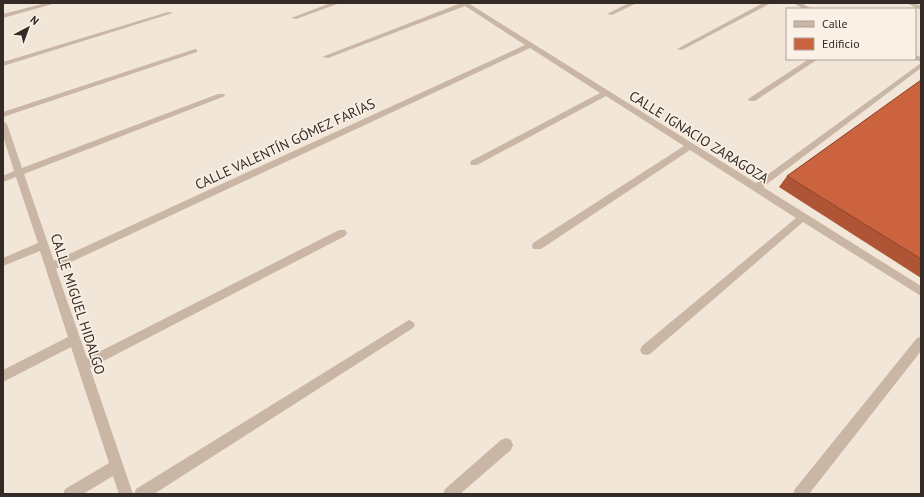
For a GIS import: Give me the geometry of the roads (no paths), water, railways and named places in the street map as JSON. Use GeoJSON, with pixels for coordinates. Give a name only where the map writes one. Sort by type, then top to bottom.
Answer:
{"type":"FeatureCollection","features":[{"type":"Feature","properties":{"kind":"street"},"geometry":{"type":"LineString","coordinates":[[3,16],[53,3]]}},
{"type":"Feature","properties":{"kind":"street"},"geometry":{"type":"LineString","coordinates":[[294,18],[337,3]]}},
{"type":"Feature","properties":{"kind":"street"},"geometry":{"type":"LineString","coordinates":[[610,14],[634,3]]}},
{"type":"Feature","properties":{"kind":"street"},"geometry":{"type":"LineString","coordinates":[[680,49],[768,3]]}},
{"type":"Feature","properties":{"kind":"street"},"geometry":{"type":"LineString","coordinates":[[797,3],[807,8]]}},
{"type":"Feature","properties":{"kind":"street"},"geometry":{"type":"LineString","coordinates":[[909,3],[921,8]]}},
{"type":"Feature","properties":{"kind":"street"},"geometry":{"type":"LineString","coordinates":[[326,57],[465,4]]}},
{"type":"Feature","properties":{"kind":"street","name":"CALLE IGNACIO ZARAGOZA"},"geometry":{"type":"LineString","coordinates":[[465,4],[921,292]]}},
{"type":"Feature","properties":{"kind":"street"},"geometry":{"type":"LineString","coordinates":[[3,64],[170,13]]}},
{"type":"Feature","properties":{"kind":"street","name":"CALLE VALENTÍN GÓMEZ FARÍAS"},"geometry":{"type":"LineString","coordinates":[[50,267],[530,45]]}},
{"type":"Feature","properties":{"kind":"street"},"geometry":{"type":"LineString","coordinates":[[3,115],[195,51]]}},
{"type":"Feature","properties":{"kind":"street"},"geometry":{"type":"LineString","coordinates":[[752,99],[812,60]]}},
{"type":"Feature","properties":{"kind":"street"},"geometry":{"type":"LineString","coordinates":[[756,188],[921,65]]}},
{"type":"Feature","properties":{"kind":"street"},"geometry":{"type":"LineString","coordinates":[[474,164],[606,93]]}},
{"type":"Feature","properties":{"kind":"street"},"geometry":{"type":"LineString","coordinates":[[3,178],[221,96]]}},
{"type":"Feature","properties":{"kind":"street","name":"CALLE MIGUEL HIDALGO"},"geometry":{"type":"LineString","coordinates":[[3,124],[126,494]]}},
{"type":"Feature","properties":{"kind":"street"},"geometry":{"type":"LineString","coordinates":[[537,246],[690,146]]}},
{"type":"Feature","properties":{"kind":"street"},"geometry":{"type":"LineString","coordinates":[[646,350],[803,217]]}},
{"type":"Feature","properties":{"kind":"street"},"geometry":{"type":"LineString","coordinates":[[83,366],[342,233]]}},
{"type":"Feature","properties":{"kind":"street"},"geometry":{"type":"LineString","coordinates":[[3,262],[43,245]]}},
{"type":"Feature","properties":{"kind":"street"},"geometry":{"type":"LineString","coordinates":[[141,494],[409,325]]}},
{"type":"Feature","properties":{"kind":"street"},"geometry":{"type":"LineString","coordinates":[[3,376],[74,340]]}},
{"type":"Feature","properties":{"kind":"street"},"geometry":{"type":"LineString","coordinates":[[800,494],[921,342]]}},
{"type":"Feature","properties":{"kind":"street"},"geometry":{"type":"LineString","coordinates":[[450,494],[506,445]]}},
{"type":"Feature","properties":{"kind":"street"},"geometry":{"type":"LineString","coordinates":[[70,494],[117,466]]}}]}
